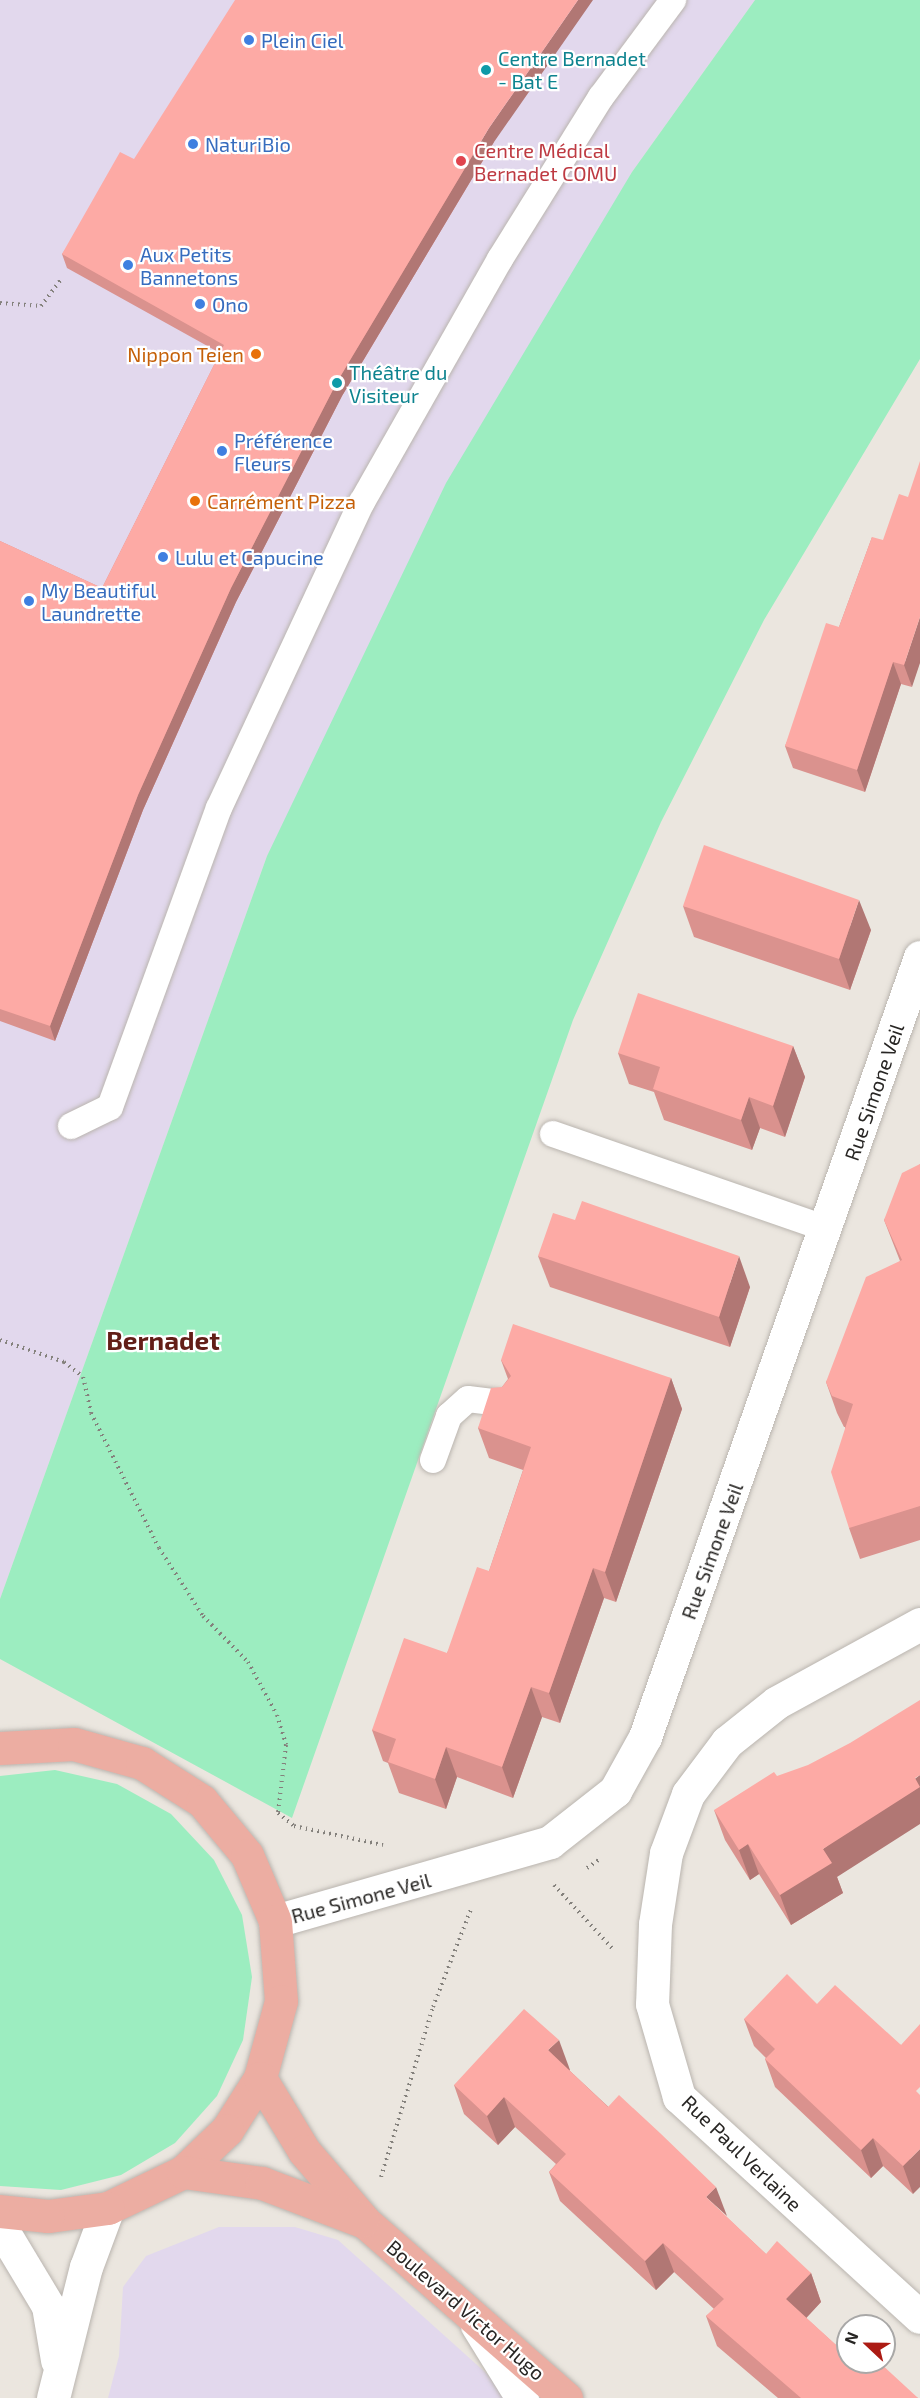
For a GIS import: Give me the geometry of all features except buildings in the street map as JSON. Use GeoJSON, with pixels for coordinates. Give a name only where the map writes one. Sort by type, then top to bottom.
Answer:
{"type":"FeatureCollection","features":[{"type":"Feature","properties":{"kind":"main road"},"geometry":{"type":"LineString","coordinates":[[0,1748],[74,1744],[142,1763],[202,1801],[247,1855],[275,1921],[281,2001],[260,2078],[227,2130],[183,2172],[108,2208],[48,2216],[0,2211]]}},
{"type":"Feature","properties":{"kind":"main road","name":"Boulevard Victor Hugo"},"geometry":{"type":"LineString","coordinates":[[260,2078],[303,2151],[366,2223],[566,2398]]}},
{"type":"Feature","properties":{"kind":"main road","name":"Boulevard Victor Hugo"},"geometry":{"type":"LineString","coordinates":[[183,2172],[262,2183],[366,2223]]}},
{"type":"Feature","properties":{"kind":"street","name":"Rue Simone Veil"},"geometry":{"type":"LineString","coordinates":[[275,1921],[550,1842],[615,1791],[645,1737],[917,976]]}},
{"type":"Feature","properties":{"kind":"street","name":"Rue Paul Verlaine"},"geometry":{"type":"LineString","coordinates":[[915,2301],[679,2097],[652,2004],[655,1924],[664,1864],[688,1794],[727,1742],[776,1703],[920,1624]]}},
{"type":"Feature","properties":{"kind":"street"},"geometry":{"type":"LineString","coordinates":[[56,2384],[86,2267],[108,2208]]}},
{"type":"Feature","properties":{"kind":"street"},"geometry":{"type":"LineString","coordinates":[[0,2226],[48,2306],[56,2384]]}},
{"type":"Feature","properties":{"kind":"street"},"geometry":{"type":"LineString","coordinates":[[469,2311],[522,2398]]}},
{"type":"Feature","properties":{"kind":"lane"},"geometry":{"type":"LineString","coordinates":[[71,1126],[110,1107],[219,808],[362,502],[500,259],[601,97],[674,0]]}},
{"type":"Feature","properties":{"kind":"lane"},"geometry":{"type":"LineString","coordinates":[[553,1134],[828,1229]]}},
{"type":"Feature","properties":{"kind":"lane"},"geometry":{"type":"LineString","coordinates":[[433,1460],[449,1416],[468,1400],[507,1404]]}},
{"type":"Feature","properties":{"kind":"path"},"geometry":{"type":"LineString","coordinates":[[0,303],[41,306],[62,278]]}},
{"type":"Feature","properties":{"kind":"path"},"geometry":{"type":"LineString","coordinates":[[0,1340],[64,1362],[83,1377],[91,1413],[159,1548],[203,1616],[248,1662],[277,1715],[286,1745],[278,1813],[294,1826],[389,1846]]}},
{"type":"Feature","properties":{"kind":"path"},"geometry":{"type":"LineString","coordinates":[[549,1880],[604,1937],[652,2004]]}},
{"type":"Feature","properties":{"kind":"shaded area"},"geometry":{"type":"Polygon","coordinates":[[[0,0],[755,0],[632,172],[267,856],[0,1599],[0,0]]]}},
{"type":"Feature","properties":{"kind":"shaded area"},"geometry":{"type":"Polygon","coordinates":[[[219,2227],[295,2227],[338,2240],[514,2398],[108,2398],[119,2356],[123,2287],[146,2256],[219,2227]]]}},
{"type":"Feature","properties":{"kind":"green space"},"geometry":{"type":"Polygon","coordinates":[[[755,0],[920,0],[920,359],[764,620],[661,822],[573,1020],[292,1818],[0,1659],[0,1599],[267,856],[446,483],[632,172],[755,0]]]}},
{"type":"Feature","properties":{"kind":"green space"},"geometry":{"type":"Polygon","coordinates":[[[55,1770],[117,1784],[171,1814],[214,1860],[242,1915],[252,1977],[243,2040],[217,2096],[175,2143],[121,2175],[61,2190],[0,2186],[0,1776],[55,1770]]]}},
{"type":"Feature","properties":{"kind":"place","name":"Plein Ciel"},"geometry":{"type":"Point","coordinates":[249,40]}},
{"type":"Feature","properties":{"kind":"place","name":"Centre Bernadet - Bat E"},"geometry":{"type":"Point","coordinates":[486,70]}},
{"type":"Feature","properties":{"kind":"place","name":"NaturiBio"},"geometry":{"type":"Point","coordinates":[193,144]}},
{"type":"Feature","properties":{"kind":"place","name":"Centre Médical Bernadet COMU"},"geometry":{"type":"Point","coordinates":[461,161]}},
{"type":"Feature","properties":{"kind":"place","name":"Aux Petits Bannetons"},"geometry":{"type":"Point","coordinates":[128,265]}},
{"type":"Feature","properties":{"kind":"place","name":"Ono"},"geometry":{"type":"Point","coordinates":[200,304]}},
{"type":"Feature","properties":{"kind":"place","name":"Nippon Teien"},"geometry":{"type":"Point","coordinates":[256,354]}},
{"type":"Feature","properties":{"kind":"place","name":"Théâtre du Visiteur"},"geometry":{"type":"Point","coordinates":[337,383]}},
{"type":"Feature","properties":{"kind":"place","name":"Préférence Fleurs"},"geometry":{"type":"Point","coordinates":[222,451]}},
{"type":"Feature","properties":{"kind":"place","name":"Carrément Pizza"},"geometry":{"type":"Point","coordinates":[195,501]}},
{"type":"Feature","properties":{"kind":"place","name":"Lulu et Capucine"},"geometry":{"type":"Point","coordinates":[163,557]}},
{"type":"Feature","properties":{"kind":"place","name":"My Beautiful Laundrette"},"geometry":{"type":"Point","coordinates":[29,601]}},
{"type":"Feature","properties":{"kind":"district","name":"Bernadet"},"geometry":{"type":"Point","coordinates":[163,1340]}}]}
